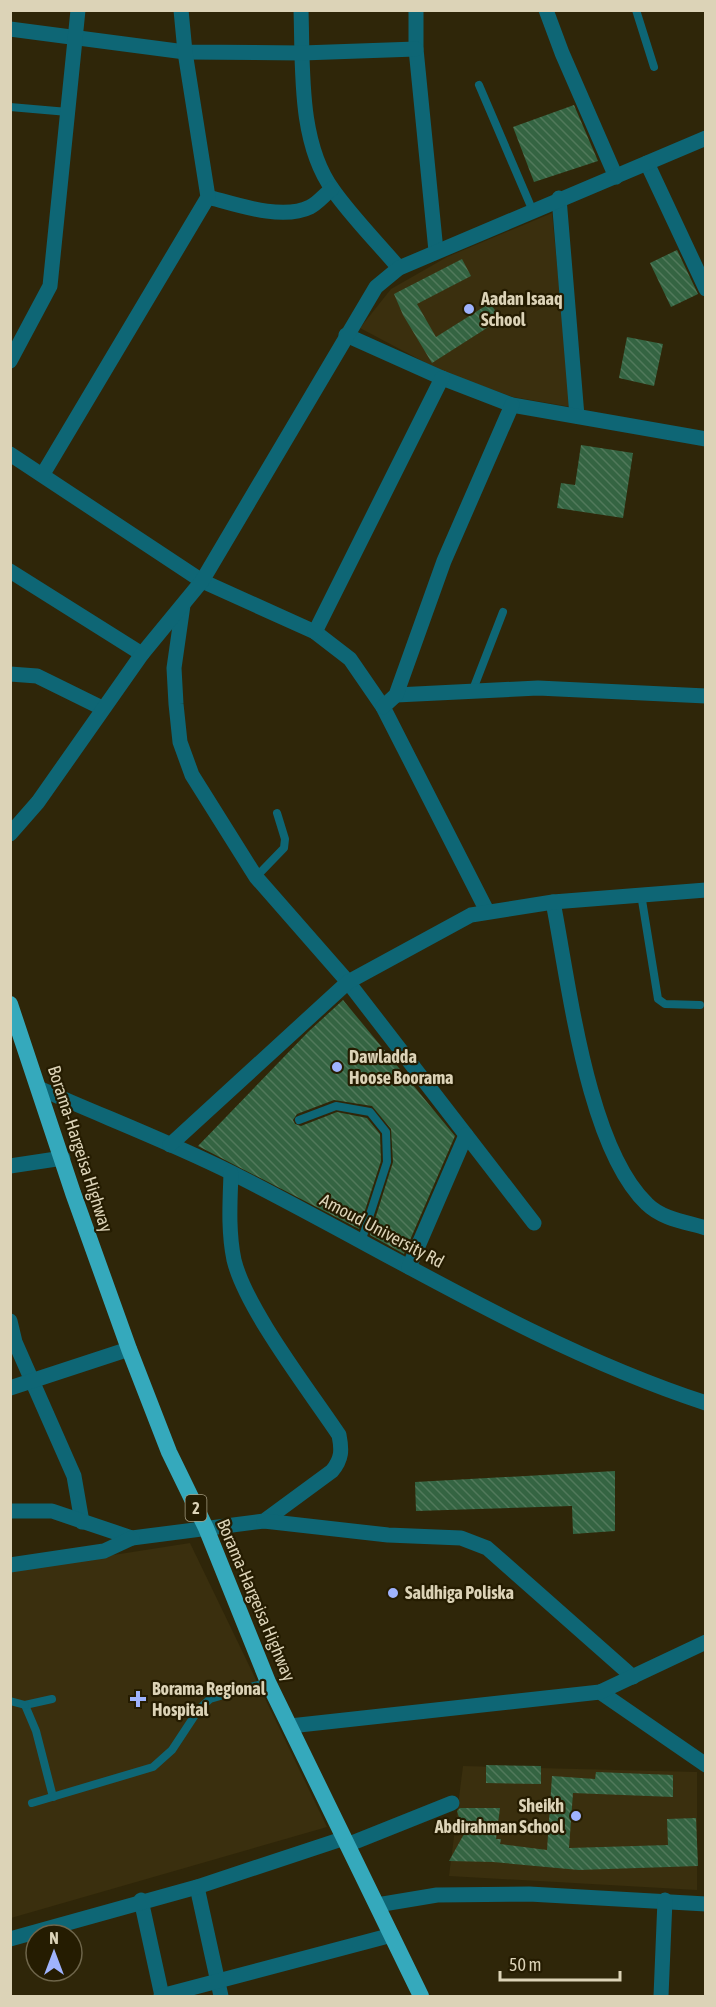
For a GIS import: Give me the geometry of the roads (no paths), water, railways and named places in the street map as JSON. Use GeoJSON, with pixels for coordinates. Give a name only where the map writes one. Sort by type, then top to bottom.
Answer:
{"type":"FeatureCollection","features":[{"type":"Feature","properties":{"kind":"highway","name":"Borama-Hargeisa Highway"},"geometry":{"type":"LineString","coordinates":[[10,1004],[129,1349],[169,1452],[206,1528],[268,1683],[421,1996]]}},
{"type":"Feature","properties":{"kind":"street"},"geometry":{"type":"LineString","coordinates":[[10,361],[50,286],[78,10]]}},
{"type":"Feature","properties":{"kind":"street"},"geometry":{"type":"LineString","coordinates":[[43,474],[208,197],[185,52],[181,10]]}},
{"type":"Feature","properties":{"kind":"street"},"geometry":{"type":"LineString","coordinates":[[301,10],[302,53],[310,136],[318,161],[332,189],[399,268]]}},
{"type":"Feature","properties":{"kind":"street"},"geometry":{"type":"LineString","coordinates":[[416,10],[416,49],[436,251]]}},
{"type":"Feature","properties":{"kind":"street"},"geometry":{"type":"LineString","coordinates":[[546,10],[562,53],[616,177]]}},
{"type":"Feature","properties":{"kind":"street"},"geometry":{"type":"LineString","coordinates":[[10,29],[185,52],[302,53],[416,49]]}},
{"type":"Feature","properties":{"kind":"street"},"geometry":{"type":"LineString","coordinates":[[10,834],[65,764],[102,708],[142,654],[201,581],[376,287],[399,268],[436,251],[705,138]]}},
{"type":"Feature","properties":{"kind":"street"},"geometry":{"type":"LineString","coordinates":[[646,163],[705,290]]}},
{"type":"Feature","properties":{"kind":"street"},"geometry":{"type":"LineString","coordinates":[[208,197],[257,210],[284,211],[310,208],[332,189]]}},
{"type":"Feature","properties":{"kind":"street"},"geometry":{"type":"LineString","coordinates":[[560,198],[577,416]]}},
{"type":"Feature","properties":{"kind":"street"},"geometry":{"type":"LineString","coordinates":[[346,334],[442,378],[512,405],[705,439]]}},
{"type":"Feature","properties":{"kind":"street"},"geometry":{"type":"LineString","coordinates":[[315,632],[442,378]]}},
{"type":"Feature","properties":{"kind":"street"},"geometry":{"type":"LineString","coordinates":[[383,708],[396,695],[444,561],[512,405]]}},
{"type":"Feature","properties":{"kind":"street"},"geometry":{"type":"LineString","coordinates":[[10,454],[201,581],[315,632],[350,659],[383,708],[487,911]]}},
{"type":"Feature","properties":{"kind":"street"},"geometry":{"type":"LineString","coordinates":[[10,571],[142,654]]}},
{"type":"Feature","properties":{"kind":"street"},"geometry":{"type":"LineString","coordinates":[[184,602],[174,668],[180,742],[192,776],[256,876],[348,982],[534,1223]]}},
{"type":"Feature","properties":{"kind":"street"},"geometry":{"type":"LineString","coordinates":[[10,674],[37,676],[102,708]]}},
{"type":"Feature","properties":{"kind":"street"},"geometry":{"type":"LineString","coordinates":[[396,695],[538,688],[705,696]]}},
{"type":"Feature","properties":{"kind":"street"},"geometry":{"type":"LineString","coordinates":[[170,1145],[348,982],[441,929],[471,915],[487,911],[554,902],[705,890]]}},
{"type":"Feature","properties":{"kind":"street"},"geometry":{"type":"LineString","coordinates":[[554,902],[592,1096],[609,1142],[625,1174],[648,1206],[665,1216],[705,1228]]}},
{"type":"Feature","properties":{"kind":"street","name":"Amoud University Rd"},"geometry":{"type":"LineString","coordinates":[[41,1089],[231,1173],[492,1313],[611,1366],[705,1402]]}},
{"type":"Feature","properties":{"kind":"street"},"geometry":{"type":"LineString","coordinates":[[409,1267],[466,1136]]}},
{"type":"Feature","properties":{"kind":"street"},"geometry":{"type":"LineString","coordinates":[[10,1166],[63,1158]]}},
{"type":"Feature","properties":{"kind":"street"},"geometry":{"type":"LineString","coordinates":[[231,1173],[230,1232],[235,1262],[245,1287],[268,1327],[339,1435],[342,1447],[340,1462],[332,1471],[264,1521]]}},
{"type":"Feature","properties":{"kind":"street"},"geometry":{"type":"LineString","coordinates":[[10,1322],[15,1342],[74,1476],[82,1522]]}},
{"type":"Feature","properties":{"kind":"street"},"geometry":{"type":"LineString","coordinates":[[10,1388],[129,1349]]}},
{"type":"Feature","properties":{"kind":"street"},"geometry":{"type":"LineString","coordinates":[[10,1511],[52,1511],[132,1538]]}},
{"type":"Feature","properties":{"kind":"street"},"geometry":{"type":"LineString","coordinates":[[10,1565],[104,1551],[132,1538],[264,1521],[388,1535],[461,1538],[487,1548],[633,1677]]}},
{"type":"Feature","properties":{"kind":"street"},"geometry":{"type":"LineString","coordinates":[[290,1726],[600,1692],[705,1641]]}},
{"type":"Feature","properties":{"kind":"street"},"geometry":{"type":"LineString","coordinates":[[600,1692],[705,1766]]}},
{"type":"Feature","properties":{"kind":"street"},"geometry":{"type":"LineString","coordinates":[[10,1939],[345,1842],[452,1803]]}},
{"type":"Feature","properties":{"kind":"street"},"geometry":{"type":"LineString","coordinates":[[196,1887],[219,1989]]}},
{"type":"Feature","properties":{"kind":"street"},"geometry":{"type":"LineString","coordinates":[[377,1905],[437,1895],[529,1894],[705,1904]]}},
{"type":"Feature","properties":{"kind":"street"},"geometry":{"type":"LineString","coordinates":[[141,1900],[161,1996],[219,1989],[392,1935]]}},
{"type":"Feature","properties":{"kind":"street"},"geometry":{"type":"LineString","coordinates":[[661,1996],[665,1900]]}},
{"type":"Feature","properties":{"kind":"lane"},"geometry":{"type":"LineString","coordinates":[[636,10],[654,67]]}},
{"type":"Feature","properties":{"kind":"lane"},"geometry":{"type":"LineString","coordinates":[[479,85],[532,209]]}},
{"type":"Feature","properties":{"kind":"lane"},"geometry":{"type":"LineString","coordinates":[[10,107],[68,112]]}},
{"type":"Feature","properties":{"kind":"lane"},"geometry":{"type":"LineString","coordinates":[[472,692],[502,612]]}},
{"type":"Feature","properties":{"kind":"lane"},"geometry":{"type":"LineString","coordinates":[[256,876],[284,848],[285,839],[277,813]]}},
{"type":"Feature","properties":{"kind":"lane"},"geometry":{"type":"LineString","coordinates":[[641,894],[658,999],[665,1004],[699,1005]]}},
{"type":"Feature","properties":{"kind":"lane"},"geometry":{"type":"LineString","coordinates":[[299,1120],[336,1106],[370,1112],[386,1131],[387,1162],[361,1242]]}},
{"type":"Feature","properties":{"kind":"lane"},"geometry":{"type":"LineString","coordinates":[[32,1803],[153,1767],[172,1750],[199,1709],[210,1699],[268,1683]]}},
{"type":"Feature","properties":{"kind":"lane"},"geometry":{"type":"LineString","coordinates":[[10,1701],[25,1705],[52,1699]]}},
{"type":"Feature","properties":{"kind":"lane"},"geometry":{"type":"LineString","coordinates":[[25,1705],[36,1731],[52,1797]]}},
{"type":"Feature","properties":{"kind":"place","name":"Aadan Isaaq School"},"geometry":{"type":"Point","coordinates":[469,309]}},
{"type":"Feature","properties":{"kind":"place","name":"Dawladda Hoose Boorama"},"geometry":{"type":"Point","coordinates":[337,1067]}},
{"type":"Feature","properties":{"kind":"place","name":"Saldhiga Poliska"},"geometry":{"type":"Point","coordinates":[393,1593]}},
{"type":"Feature","properties":{"kind":"place","name":"Borama Regional Hospital"},"geometry":{"type":"Point","coordinates":[138,1699]}},
{"type":"Feature","properties":{"kind":"place","name":"Sheikh Abdirahman School"},"geometry":{"type":"Point","coordinates":[576,1816]}}]}
